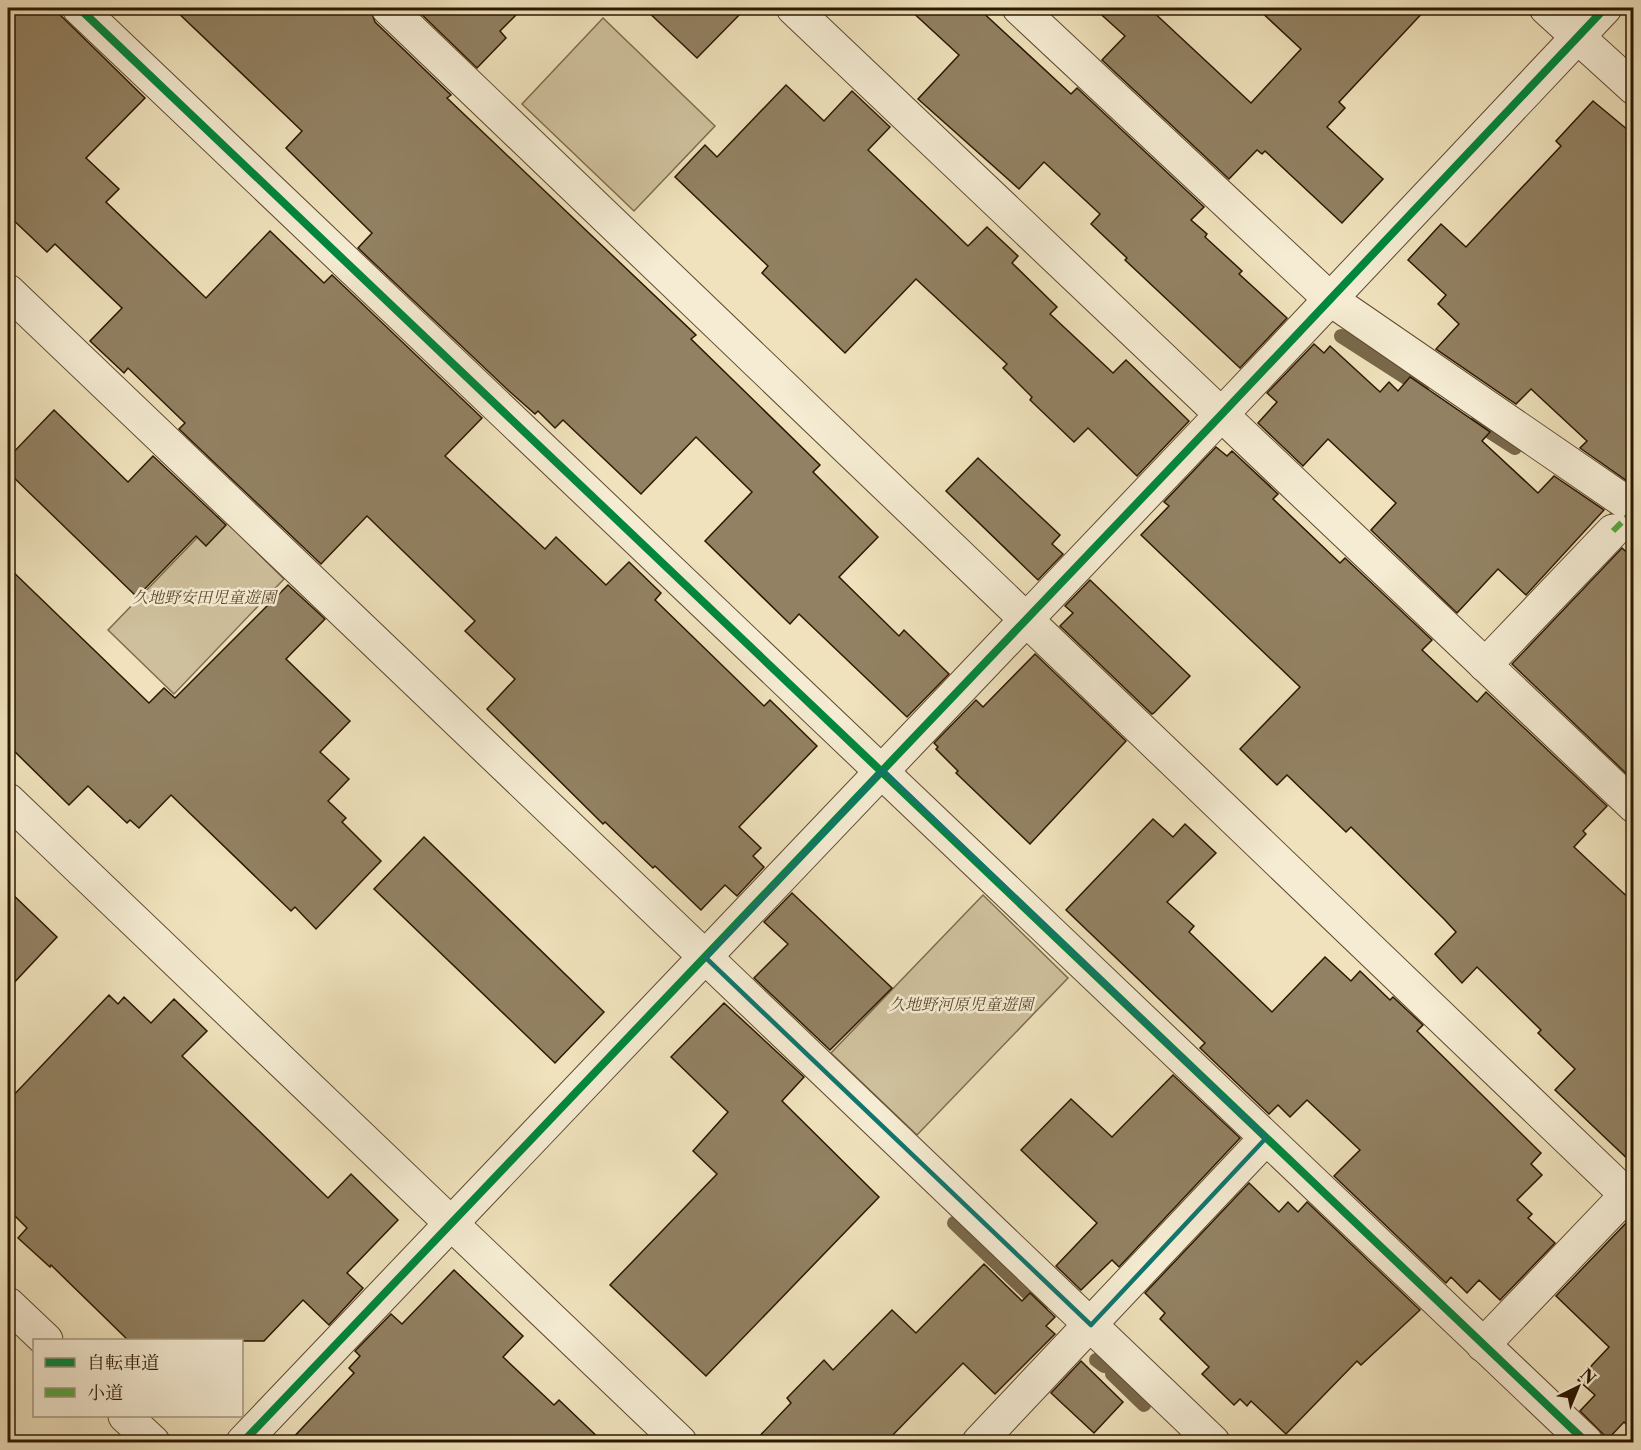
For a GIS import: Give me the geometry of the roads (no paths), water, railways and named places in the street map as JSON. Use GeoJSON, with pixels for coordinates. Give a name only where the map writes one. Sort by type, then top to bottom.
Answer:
{"type":"FeatureCollection","features":[{"type":"Feature","properties":{"kind":"street"},"geometry":{"type":"LineString","coordinates":[[80,8],[883,770],[1586,1443]]}},
{"type":"Feature","properties":{"kind":"street"},"geometry":{"type":"LineString","coordinates":[[388,8],[1631,1194],[1483,1345]]}},
{"type":"Feature","properties":{"kind":"street"},"geometry":{"type":"LineString","coordinates":[[793,8],[1485,665],[1631,800]]}},
{"type":"Feature","properties":{"kind":"street"},"geometry":{"type":"LineString","coordinates":[[1019,8],[1330,299],[1623,519],[1485,665]]}},
{"type":"Feature","properties":{"kind":"street"},"geometry":{"type":"LineString","coordinates":[[1546,8],[1634,88]]}},
{"type":"Feature","properties":{"kind":"street"},"geometry":{"type":"LineString","coordinates":[[243,1443],[1027,620],[1605,8]]}},
{"type":"Feature","properties":{"kind":"street"},"geometry":{"type":"LineString","coordinates":[[8,291],[1213,1443]]}},
{"type":"Feature","properties":{"kind":"street"},"geometry":{"type":"LineString","coordinates":[[8,800],[680,1443]]}},
{"type":"Feature","properties":{"kind":"street"},"geometry":{"type":"LineString","coordinates":[[979,1443],[1266,1138]]}},
{"type":"Feature","properties":{"kind":"street"},"geometry":{"type":"LineString","coordinates":[[8,1304],[44,1339]]}},
{"type":"Feature","properties":{"kind":"street"},"geometry":{"type":"LineString","coordinates":[[125,1417],[153,1443]]}},
{"type":"Feature","properties":{"kind":"waterway"},"geometry":{"type":"LineString","coordinates":[[1341,336],[1422,388]]}},
{"type":"Feature","properties":{"kind":"waterway"},"geometry":{"type":"LineString","coordinates":[[1476,423],[1515,448]]}},
{"type":"Feature","properties":{"kind":"waterway"},"geometry":{"type":"LineString","coordinates":[[1616,516],[1634,533]]}},
{"type":"Feature","properties":{"kind":"waterway"},"geometry":{"type":"LineString","coordinates":[[954,1223],[1041,1306]]}},
{"type":"Feature","properties":{"kind":"waterway"},"geometry":{"type":"LineString","coordinates":[[1096,1360],[1104,1366]]}},
{"type":"Feature","properties":{"kind":"waterway"},"geometry":{"type":"LineString","coordinates":[[1112,1374],[1144,1405]]}},
{"type":"Feature","properties":{"kind":"park label","name":"久地野安田児童遊園"},"geometry":{"type":"Point","coordinates":[204,597]}},
{"type":"Feature","properties":{"kind":"park label","name":"久地野河原児童遊園"},"geometry":{"type":"Point","coordinates":[961,1004]}}]}
